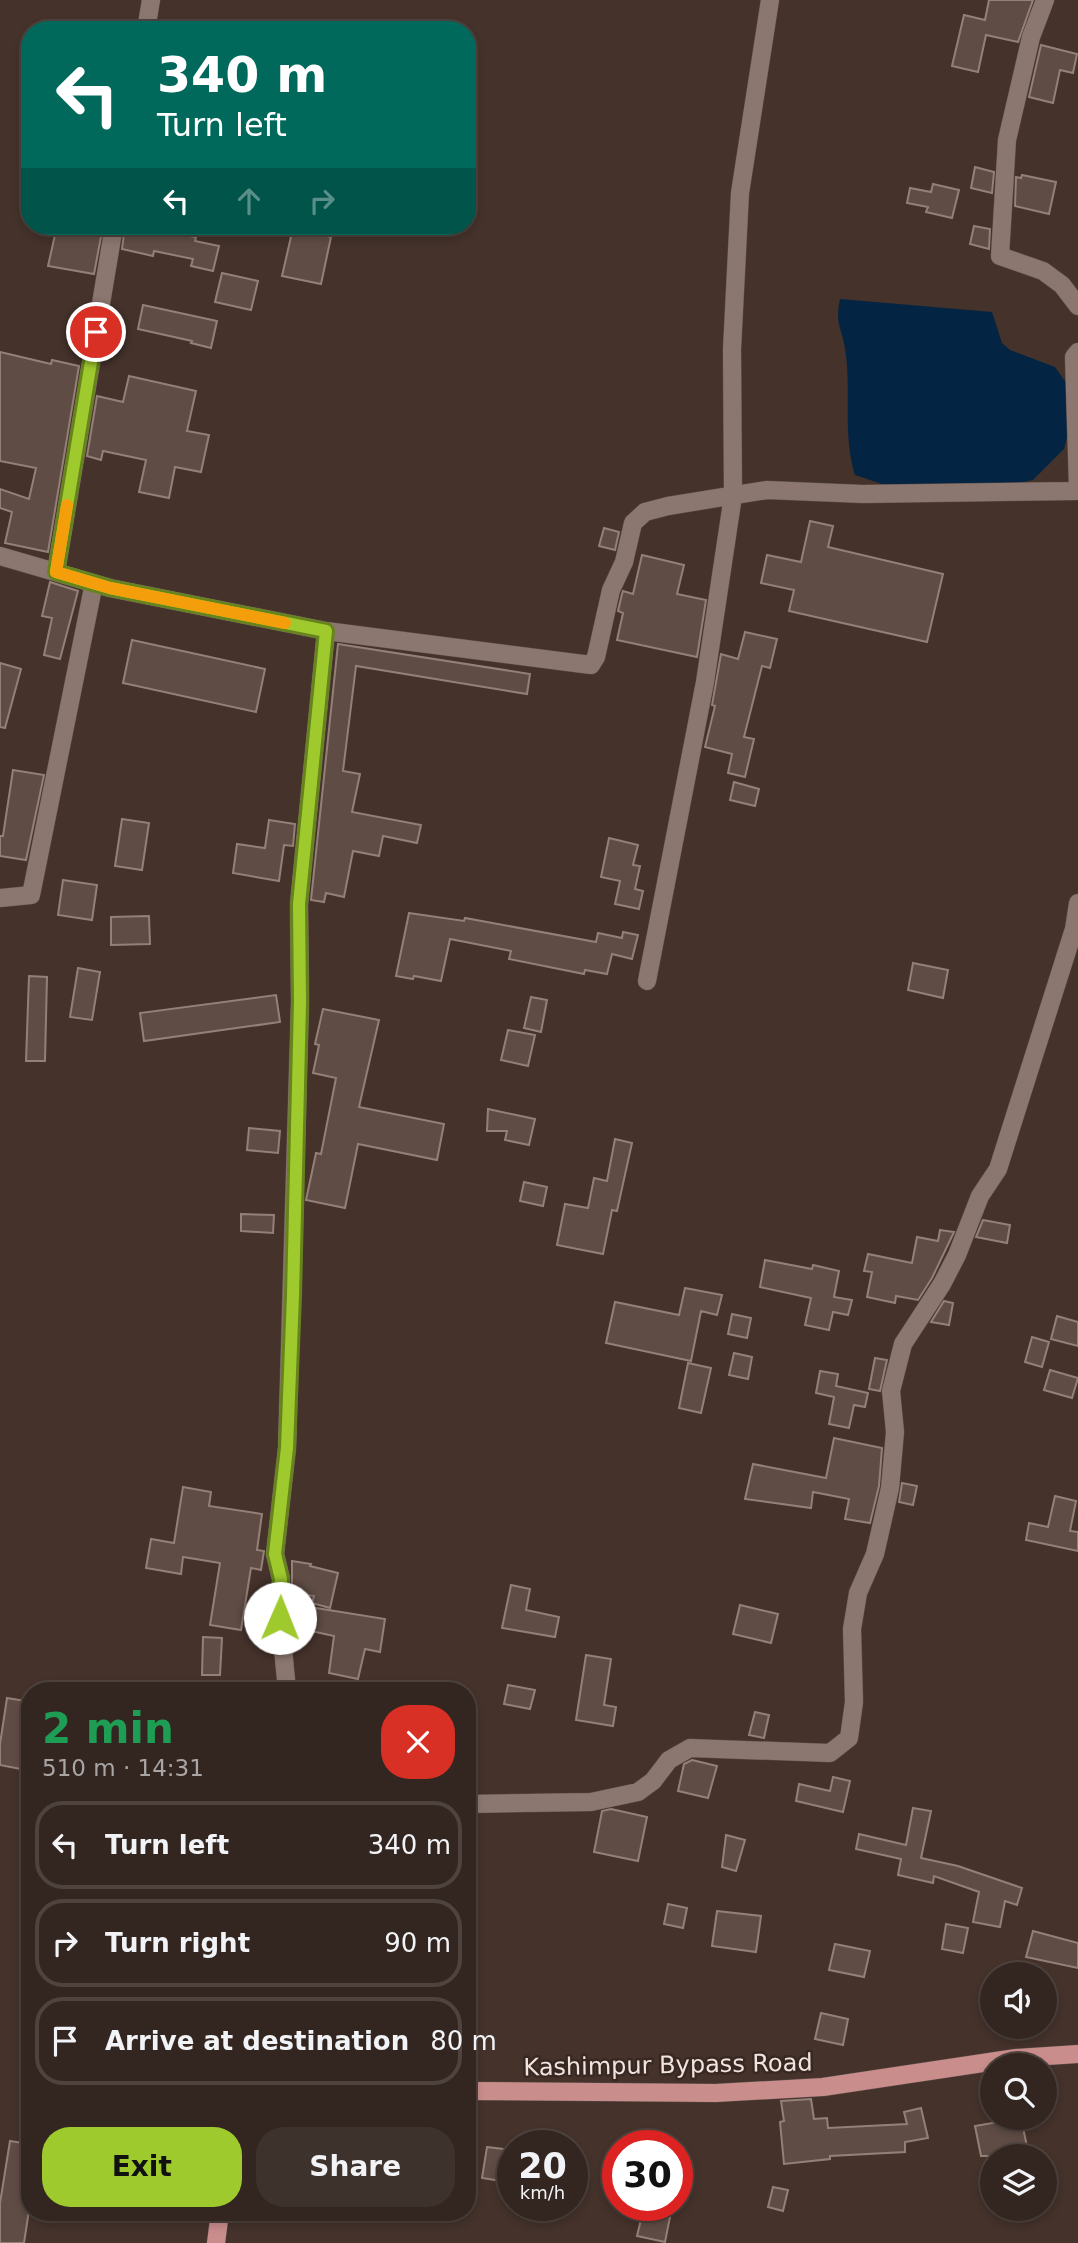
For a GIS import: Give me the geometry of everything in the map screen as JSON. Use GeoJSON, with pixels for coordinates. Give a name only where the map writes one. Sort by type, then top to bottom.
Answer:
{"type":"FeatureCollection","features":[{"type":"Feature","properties":{"kind":"main road","name":"Kashimpur Bypass Road"},"geometry":{"type":"LineString","coordinates":[[476,2091],[743,2092],[823,2087],[1016,2058],[1078,2054]]}},
{"type":"Feature","properties":{"kind":"main road"},"geometry":{"type":"LineString","coordinates":[[216,2243],[219,2221]]}},
{"type":"Feature","properties":{"kind":"street"},"geometry":{"type":"LineString","coordinates":[[148,21],[151,0]]}},
{"type":"Feature","properties":{"kind":"street"},"geometry":{"type":"LineString","coordinates":[[646,981],[705,682],[733,496],[732,349],[740,193],[770,0]]}},
{"type":"Feature","properties":{"kind":"street"},"geometry":{"type":"LineString","coordinates":[[1045,0],[1031,37],[1007,140],[1000,256],[1043,271],[1062,285],[1078,306]]}},
{"type":"Feature","properties":{"kind":"street"},"geometry":{"type":"LineString","coordinates":[[56,572],[112,235]]}},
{"type":"Feature","properties":{"kind":"street"},"geometry":{"type":"LineString","coordinates":[[0,556],[94,583],[326,631],[591,665],[596,657],[611,590],[624,562],[633,523],[645,512],[767,490],[863,494],[1076,491],[1074,357],[1078,352]]}},
{"type":"Feature","properties":{"kind":"street"},"geometry":{"type":"LineString","coordinates":[[0,898],[31,895],[94,583]]}},
{"type":"Feature","properties":{"kind":"street"},"geometry":{"type":"LineString","coordinates":[[286,1682],[280,1618],[281,1579],[275,1554],[287,1448],[292,1325],[300,1002],[299,904],[326,631]]}},
{"type":"Feature","properties":{"kind":"street"},"geometry":{"type":"LineString","coordinates":[[476,1804],[591,1802],[638,1793],[653,1781],[669,1760],[690,1748],[830,1753],[849,1738],[854,1702],[852,1629],[858,1593],[874,1554],[890,1488],[895,1432],[891,1391],[903,1344],[942,1284],[957,1255],[980,1196],[998,1169],[1074,929],[1078,903]]}},
{"type":"Feature","properties":{"kind":"water"},"geometry":{"type":"Polygon","coordinates":[[[840,299],[992,312],[1002,343],[1010,350],[1055,367],[1067,384],[1070,424],[1064,449],[1033,480],[999,487],[926,488],[882,484],[855,475],[849,444],[847,364],[838,320],[840,299]]]}},
{"type":"Feature","properties":{"kind":"building"},"geometry":{"type":"Polygon","coordinates":[[[989,0],[1033,0],[1018,42],[986,35],[978,72],[952,66],[964,15],[985,20],[989,0]]]}},
{"type":"Feature","properties":{"kind":"building"},"geometry":{"type":"Polygon","coordinates":[[[1041,45],[1077,54],[1073,73],[1060,70],[1053,103],[1029,97],[1041,45]]]}},
{"type":"Feature","properties":{"kind":"building"},"geometry":{"type":"Polygon","coordinates":[[[975,167],[994,172],[992,193],[971,188],[975,167]]]}},
{"type":"Feature","properties":{"kind":"building"},"geometry":{"type":"Polygon","coordinates":[[[1022,175],[1056,182],[1049,214],[1015,206],[1016,177],[1021,178],[1022,175]]]}},
{"type":"Feature","properties":{"kind":"building"},"geometry":{"type":"Polygon","coordinates":[[[933,184],[959,190],[952,218],[926,212],[928,207],[907,203],[910,188],[931,192],[933,184]]]}},
{"type":"Feature","properties":{"kind":"building"},"geometry":{"type":"Polygon","coordinates":[[[974,226],[990,229],[989,249],[970,244],[974,226]]]}},
{"type":"Feature","properties":{"kind":"building"},"geometry":{"type":"Polygon","coordinates":[[[55,235],[101,235],[94,274],[48,266],[55,235]]]}},
{"type":"Feature","properties":{"kind":"building"},"geometry":{"type":"Polygon","coordinates":[[[124,235],[183,235],[196,237],[195,241],[219,246],[213,271],[191,266],[193,259],[154,251],[153,256],[122,249],[124,235]]]}},
{"type":"Feature","properties":{"kind":"building"},"geometry":{"type":"Polygon","coordinates":[[[291,235],[331,237],[321,284],[282,276],[291,235]]]}},
{"type":"Feature","properties":{"kind":"building"},"geometry":{"type":"Polygon","coordinates":[[[222,273],[258,281],[251,310],[215,302],[222,273]]]}},
{"type":"Feature","properties":{"kind":"building"},"geometry":{"type":"Polygon","coordinates":[[[143,305],[217,321],[211,348],[138,329],[143,305]]]}},
{"type":"Feature","properties":{"kind":"building"},"geometry":{"type":"Polygon","coordinates":[[[0,352],[51,364],[52,360],[79,366],[48,552],[5,543],[12,512],[0,508],[0,489],[29,499],[36,468],[0,461],[0,352]]]}},
{"type":"Feature","properties":{"kind":"building"},"geometry":{"type":"Polygon","coordinates":[[[129,376],[196,391],[187,431],[209,435],[201,472],[175,467],[169,498],[139,492],[146,460],[103,451],[101,460],[87,456],[97,396],[123,402],[129,376]]]}},
{"type":"Feature","properties":{"kind":"building"},"geometry":{"type":"Polygon","coordinates":[[[810,521],[833,526],[828,547],[943,574],[927,642],[789,611],[794,590],[761,583],[767,555],[801,562],[810,521]]]}},
{"type":"Feature","properties":{"kind":"building"},"geometry":{"type":"Polygon","coordinates":[[[604,528],[619,532],[615,550],[599,546],[604,528]]]}},
{"type":"Feature","properties":{"kind":"building"},"geometry":{"type":"Polygon","coordinates":[[[642,555],[684,565],[677,594],[706,600],[697,657],[617,640],[623,613],[618,611],[622,594],[623,591],[633,594],[642,555]]]}},
{"type":"Feature","properties":{"kind":"building"},"geometry":{"type":"Polygon","coordinates":[[[50,582],[78,591],[60,659],[44,655],[52,618],[42,616],[50,582]]]}},
{"type":"Feature","properties":{"kind":"building"},"geometry":{"type":"Polygon","coordinates":[[[745,632],[777,639],[770,668],[762,666],[744,737],[754,739],[745,777],[728,773],[732,754],[705,747],[715,706],[712,705],[721,654],[738,659],[745,632]]]}},
{"type":"Feature","properties":{"kind":"building"},"geometry":{"type":"Polygon","coordinates":[[[132,640],[265,669],[256,712],[123,683],[132,640]]]}},
{"type":"Feature","properties":{"kind":"building"},"geometry":{"type":"Polygon","coordinates":[[[338,644],[530,674],[527,694],[356,666],[343,771],[360,774],[352,812],[421,825],[417,843],[383,836],[379,856],[353,851],[344,897],[326,893],[324,902],[311,900],[338,644]]]}},
{"type":"Feature","properties":{"kind":"building"},"geometry":{"type":"Polygon","coordinates":[[[0,663],[21,669],[5,728],[0,727],[0,663]]]}},
{"type":"Feature","properties":{"kind":"building"},"geometry":{"type":"Polygon","coordinates":[[[13,770],[44,775],[26,860],[0,856],[0,836],[3,836],[13,770]]]}},
{"type":"Feature","properties":{"kind":"building"},"geometry":{"type":"Polygon","coordinates":[[[734,782],[759,789],[755,806],[730,800],[734,782]]]}},
{"type":"Feature","properties":{"kind":"building"},"geometry":{"type":"Polygon","coordinates":[[[122,819],[149,823],[142,870],[115,866],[122,819]]]}},
{"type":"Feature","properties":{"kind":"building"},"geometry":{"type":"Polygon","coordinates":[[[269,820],[295,824],[293,846],[284,845],[279,881],[233,873],[237,844],[265,848],[269,820]]]}},
{"type":"Feature","properties":{"kind":"building"},"geometry":{"type":"Polygon","coordinates":[[[609,838],[638,845],[633,865],[640,866],[635,889],[643,891],[639,909],[615,904],[620,881],[601,877],[609,838]]]}},
{"type":"Feature","properties":{"kind":"building"},"geometry":{"type":"Polygon","coordinates":[[[63,880],[97,885],[92,920],[58,915],[63,880]]]}},
{"type":"Feature","properties":{"kind":"building"},"geometry":{"type":"Polygon","coordinates":[[[409,913],[464,921],[465,918],[596,942],[598,933],[622,938],[623,932],[638,935],[632,959],[612,954],[607,974],[585,970],[584,974],[509,959],[511,951],[450,939],[441,981],[414,976],[413,979],[396,976],[409,913]]]}},
{"type":"Feature","properties":{"kind":"building"},"geometry":{"type":"Polygon","coordinates":[[[149,916],[150,944],[111,945],[111,917],[149,916]]]}},
{"type":"Feature","properties":{"kind":"building"},"geometry":{"type":"Polygon","coordinates":[[[913,963],[948,970],[943,998],[908,990],[913,963]]]}},
{"type":"Feature","properties":{"kind":"building"},"geometry":{"type":"Polygon","coordinates":[[[78,968],[100,972],[92,1020],[70,1017],[78,968]]]}},
{"type":"Feature","properties":{"kind":"building"},"geometry":{"type":"Polygon","coordinates":[[[29,976],[47,977],[45,1061],[26,1061],[29,976]]]}},
{"type":"Feature","properties":{"kind":"building"},"geometry":{"type":"Polygon","coordinates":[[[276,995],[280,1022],[144,1041],[140,1013],[276,995]]]}},
{"type":"Feature","properties":{"kind":"building"},"geometry":{"type":"Polygon","coordinates":[[[531,997],[547,1000],[541,1032],[524,1028],[531,997]]]}},
{"type":"Feature","properties":{"kind":"building"},"geometry":{"type":"Polygon","coordinates":[[[323,1009],[379,1020],[359,1107],[444,1124],[437,1160],[358,1144],[345,1208],[306,1200],[316,1153],[321,1154],[336,1078],[313,1073],[319,1045],[315,1044],[323,1009]]]}},
{"type":"Feature","properties":{"kind":"building"},"geometry":{"type":"Polygon","coordinates":[[[508,1030],[535,1035],[528,1066],[501,1060],[508,1030]]]}},
{"type":"Feature","properties":{"kind":"building"},"geometry":{"type":"Polygon","coordinates":[[[488,1109],[535,1119],[529,1145],[505,1140],[507,1131],[487,1131],[488,1109]]]}},
{"type":"Feature","properties":{"kind":"building"},"geometry":{"type":"Polygon","coordinates":[[[249,1128],[280,1131],[278,1153],[247,1150],[249,1128]]]}},
{"type":"Feature","properties":{"kind":"building"},"geometry":{"type":"Polygon","coordinates":[[[615,1139],[632,1143],[617,1211],[612,1210],[603,1254],[557,1245],[565,1204],[588,1208],[594,1178],[607,1181],[615,1139]]]}},
{"type":"Feature","properties":{"kind":"building"},"geometry":{"type":"Polygon","coordinates":[[[524,1182],[547,1187],[543,1206],[520,1201],[524,1182]]]}},
{"type":"Feature","properties":{"kind":"building"},"geometry":{"type":"Polygon","coordinates":[[[241,1214],[274,1215],[273,1233],[241,1231],[241,1214]]]}},
{"type":"Feature","properties":{"kind":"building"},"geometry":{"type":"Polygon","coordinates":[[[983,1220],[1010,1225],[1007,1243],[976,1237],[983,1220]]]}},
{"type":"Feature","properties":{"kind":"building"},"geometry":{"type":"Polygon","coordinates":[[[940,1230],[954,1232],[918,1300],[896,1296],[895,1303],[867,1297],[872,1272],[864,1271],[868,1254],[912,1263],[917,1237],[938,1241],[940,1230]]]}},
{"type":"Feature","properties":{"kind":"building"},"geometry":{"type":"Polygon","coordinates":[[[765,1260],[812,1269],[813,1265],[839,1271],[834,1297],[852,1300],[848,1315],[833,1312],[829,1330],[805,1325],[811,1298],[760,1287],[765,1260]]]}},
{"type":"Feature","properties":{"kind":"building"},"geometry":{"type":"Polygon","coordinates":[[[685,1288],[722,1295],[717,1315],[701,1311],[691,1361],[606,1343],[615,1302],[679,1315],[685,1288]]]}},
{"type":"Feature","properties":{"kind":"building"},"geometry":{"type":"Polygon","coordinates":[[[944,1301],[953,1303],[949,1325],[931,1322],[944,1301]]]}},
{"type":"Feature","properties":{"kind":"building"},"geometry":{"type":"Polygon","coordinates":[[[732,1314],[751,1318],[747,1338],[728,1334],[732,1314]]]}},
{"type":"Feature","properties":{"kind":"building"},"geometry":{"type":"Polygon","coordinates":[[[1057,1316],[1078,1322],[1078,1346],[1051,1339],[1057,1316]]]}},
{"type":"Feature","properties":{"kind":"building"},"geometry":{"type":"Polygon","coordinates":[[[1032,1337],[1049,1342],[1042,1367],[1025,1362],[1032,1337]]]}},
{"type":"Feature","properties":{"kind":"building"},"geometry":{"type":"Polygon","coordinates":[[[734,1353],[752,1357],[748,1379],[729,1375],[734,1353]]]}},
{"type":"Feature","properties":{"kind":"building"},"geometry":{"type":"Polygon","coordinates":[[[875,1358],[887,1360],[880,1391],[869,1389],[875,1358]]]}},
{"type":"Feature","properties":{"kind":"building"},"geometry":{"type":"Polygon","coordinates":[[[688,1363],[711,1368],[701,1413],[679,1408],[688,1363]]]}},
{"type":"Feature","properties":{"kind":"building"},"geometry":{"type":"Polygon","coordinates":[[[1050,1370],[1078,1378],[1072,1398],[1044,1390],[1050,1370]]]}},
{"type":"Feature","properties":{"kind":"building"},"geometry":{"type":"Polygon","coordinates":[[[820,1371],[838,1374],[836,1386],[868,1393],[865,1407],[854,1405],[849,1428],[829,1424],[834,1397],[816,1393],[820,1371]]]}},
{"type":"Feature","properties":{"kind":"building"},"geometry":{"type":"Polygon","coordinates":[[[834,1438],[882,1448],[879,1486],[870,1523],[845,1519],[849,1499],[813,1492],[811,1508],[745,1499],[753,1464],[826,1478],[834,1438]]]}},
{"type":"Feature","properties":{"kind":"building"},"geometry":{"type":"Polygon","coordinates":[[[902,1483],[917,1486],[913,1505],[899,1502],[902,1483]]]}},
{"type":"Feature","properties":{"kind":"building"},"geometry":{"type":"Polygon","coordinates":[[[183,1487],[211,1492],[209,1506],[262,1514],[257,1550],[264,1551],[261,1570],[251,1568],[241,1630],[210,1625],[220,1563],[183,1557],[181,1574],[146,1568],[151,1539],[174,1543],[183,1487]]]}},
{"type":"Feature","properties":{"kind":"building"},"geometry":{"type":"Polygon","coordinates":[[[1055,1496],[1076,1501],[1070,1531],[1078,1532],[1078,1551],[1026,1540],[1029,1523],[1048,1527],[1055,1496]]]}},
{"type":"Feature","properties":{"kind":"building"},"geometry":{"type":"Polygon","coordinates":[[[292,1561],[338,1573],[330,1608],[312,1603],[314,1596],[292,1593],[292,1561]]]}},
{"type":"Feature","properties":{"kind":"building"},"geometry":{"type":"Polygon","coordinates":[[[511,1585],[530,1589],[526,1610],[559,1617],[555,1637],[502,1628],[511,1585]]]}},
{"type":"Feature","properties":{"kind":"building"},"geometry":{"type":"Polygon","coordinates":[[[740,1605],[778,1614],[771,1643],[733,1634],[740,1605]]]}},
{"type":"Feature","properties":{"kind":"building"},"geometry":{"type":"Polygon","coordinates":[[[316,1608],[385,1619],[380,1652],[365,1649],[358,1679],[329,1673],[334,1636],[311,1631],[316,1608]]]}},
{"type":"Feature","properties":{"kind":"building"},"geometry":{"type":"Polygon","coordinates":[[[203,1637],[222,1638],[220,1675],[202,1675],[203,1637]]]}},
{"type":"Feature","properties":{"kind":"building"},"geometry":{"type":"Polygon","coordinates":[[[586,1655],[611,1659],[604,1705],[616,1707],[613,1726],[576,1720],[586,1655]]]}},
{"type":"Feature","properties":{"kind":"building"},"geometry":{"type":"Polygon","coordinates":[[[508,1685],[535,1690],[530,1709],[504,1704],[508,1685]]]}},
{"type":"Feature","properties":{"kind":"building"},"geometry":{"type":"Polygon","coordinates":[[[7,1698],[21,1700],[21,1769],[0,1765],[0,1744],[7,1698]]]}},
{"type":"Feature","properties":{"kind":"building"},"geometry":{"type":"Polygon","coordinates":[[[755,1712],[769,1715],[764,1738],[749,1735],[755,1712]]]}},
{"type":"Feature","properties":{"kind":"building"},"geometry":{"type":"Polygon","coordinates":[[[692,1760],[717,1766],[708,1798],[678,1791],[684,1764],[692,1760]]]}},
{"type":"Feature","properties":{"kind":"building"},"geometry":{"type":"Polygon","coordinates":[[[833,1777],[850,1781],[843,1812],[796,1801],[799,1784],[830,1791],[833,1777]]]}},
{"type":"Feature","properties":{"kind":"building"},"geometry":{"type":"Polygon","coordinates":[[[913,1808],[931,1811],[921,1858],[958,1866],[1022,1888],[1017,1905],[1005,1901],[1000,1927],[973,1922],[979,1892],[934,1876],[933,1883],[898,1875],[901,1859],[856,1849],[859,1834],[906,1845],[913,1808]]]}},
{"type":"Feature","properties":{"kind":"building"},"geometry":{"type":"Polygon","coordinates":[[[611,1809],[647,1817],[638,1861],[594,1852],[602,1811],[611,1809]]]}},
{"type":"Feature","properties":{"kind":"building"},"geometry":{"type":"Polygon","coordinates":[[[726,1835],[745,1840],[736,1871],[722,1867],[726,1835]]]}},
{"type":"Feature","properties":{"kind":"building"},"geometry":{"type":"Polygon","coordinates":[[[668,1904],[687,1908],[683,1928],[664,1924],[668,1904]]]}},
{"type":"Feature","properties":{"kind":"building"},"geometry":{"type":"Polygon","coordinates":[[[717,1911],[761,1916],[756,1952],[712,1946],[717,1911]]]}},
{"type":"Feature","properties":{"kind":"building"},"geometry":{"type":"Polygon","coordinates":[[[946,1924],[968,1928],[963,1953],[942,1949],[946,1924]]]}},
{"type":"Feature","properties":{"kind":"building"},"geometry":{"type":"Polygon","coordinates":[[[1033,1931],[1078,1943],[1078,1968],[1026,1957],[1033,1931]]]}},
{"type":"Feature","properties":{"kind":"building"},"geometry":{"type":"Polygon","coordinates":[[[835,1944],[870,1951],[864,1977],[829,1970],[835,1944]]]}},
{"type":"Feature","properties":{"kind":"building"},"geometry":{"type":"Polygon","coordinates":[[[821,2013],[848,2019],[843,2045],[815,2039],[821,2013]]]}},
{"type":"Feature","properties":{"kind":"building"},"geometry":{"type":"Polygon","coordinates":[[[811,2099],[814,2119],[827,2118],[828,2128],[907,2124],[904,2112],[921,2108],[928,2138],[905,2142],[905,2152],[830,2156],[830,2159],[784,2164],[781,2101],[811,2099]]]}},
{"type":"Feature","properties":{"kind":"building"},"geometry":{"type":"Polygon","coordinates":[[[980,2125],[980,2130],[1024,2130],[1026,2144],[980,2144],[980,2151],[975,2126],[980,2125]]]}},
{"type":"Feature","properties":{"kind":"building"},"geometry":{"type":"Polygon","coordinates":[[[10,2141],[21,2143],[21,2221],[27,2221],[24,2243],[0,2243],[0,2203],[10,2141]]]}},
{"type":"Feature","properties":{"kind":"building"},"geometry":{"type":"Polygon","coordinates":[[[487,2147],[497,2148],[497,2180],[482,2178],[487,2147]]]}},
{"type":"Feature","properties":{"kind":"building"},"geometry":{"type":"Polygon","coordinates":[[[773,2187],[788,2190],[783,2211],[768,2207],[773,2187]]]}},
{"type":"Feature","properties":{"kind":"building"},"geometry":{"type":"Polygon","coordinates":[[[641,2221],[669,2221],[665,2242],[637,2236],[641,2221]]]}},
{"type":"Feature","properties":{"kind":"slow traffic"},"geometry":{"type":"LineString","coordinates":[[67,505],[56,572],[110,588],[285,623]]}},
{"type":"Feature","properties":{"kind":"route"},"geometry":{"type":"LineString","coordinates":[[96,332],[56,572],[110,588],[326,631],[299,904],[300,1002],[293,1296],[287,1448],[275,1554],[281,1579],[280,1618]]}}]}
